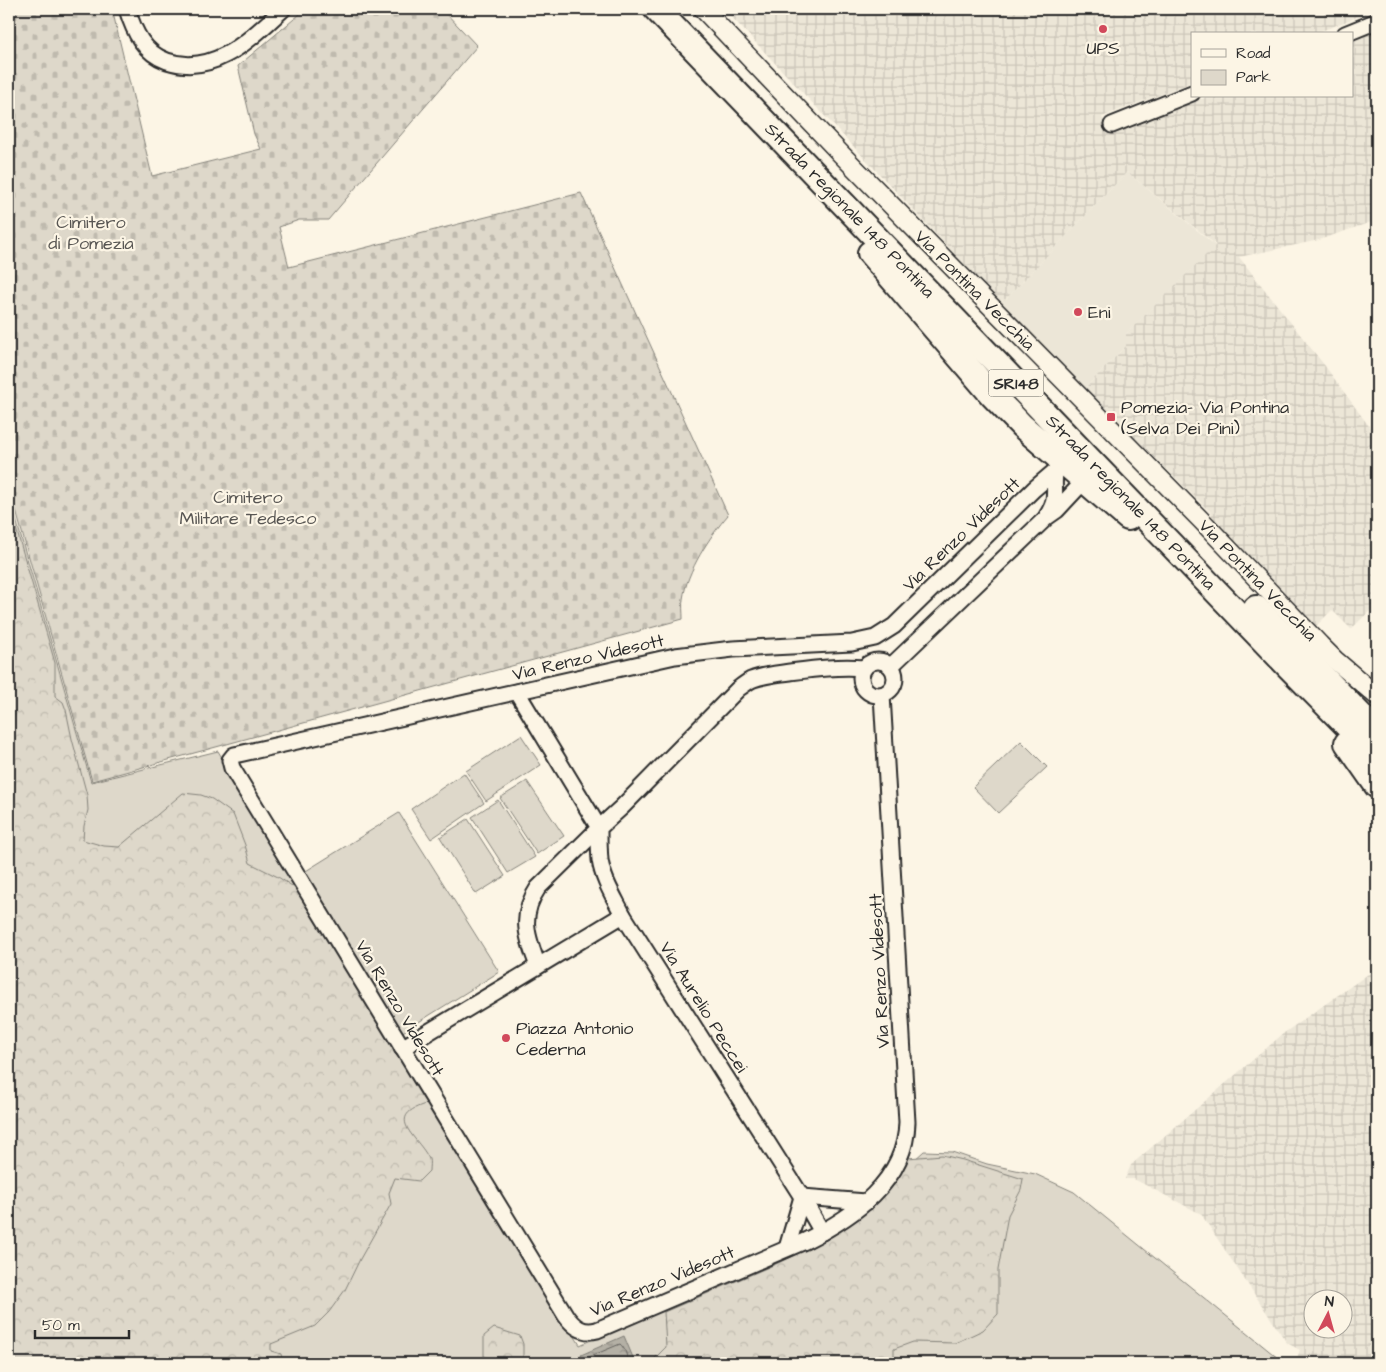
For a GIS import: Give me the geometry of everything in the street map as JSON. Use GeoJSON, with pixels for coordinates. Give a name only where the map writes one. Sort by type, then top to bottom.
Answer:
{"type":"FeatureCollection","features":[{"type":"Feature","properties":{"kind":"highway","name":"Strada regionale 148 Pontina"},"geometry":{"type":"LineString","coordinates":[[656,9],[1288,666],[1377,756]]}},
{"type":"Feature","properties":{"kind":"highway","name":"Strada regionale 148 Pontina"},"geometry":{"type":"LineString","coordinates":[[679,9],[1377,732]]}},
{"type":"Feature","properties":{"kind":"highway"},"geometry":{"type":"LineString","coordinates":[[818,177],[869,252],[992,395],[1057,466],[1084,481],[1140,528],[1205,578]]}},
{"type":"Feature","properties":{"kind":"highway"},"geometry":{"type":"LineString","coordinates":[[1288,666],[1359,758],[1377,786]]}},
{"type":"Feature","properties":{"kind":"street"},"geometry":{"type":"LineString","coordinates":[[127,9],[135,32],[150,52],[167,61],[192,65],[209,62],[232,51],[248,40],[283,9]]}},
{"type":"Feature","properties":{"kind":"street","name":"Via Pontina Vecchia"},"geometry":{"type":"LineString","coordinates":[[703,9],[841,154],[1202,520],[1320,645],[1377,696]]}},
{"type":"Feature","properties":{"kind":"street"},"geometry":{"type":"LineString","coordinates":[[1351,32],[1377,21]]}},
{"type":"Feature","properties":{"kind":"street"},"geometry":{"type":"LineString","coordinates":[[1112,125],[1191,93]]}},
{"type":"Feature","properties":{"kind":"street"},"geometry":{"type":"LineString","coordinates":[[1047,517],[1054,499],[1057,466]]}},
{"type":"Feature","properties":{"kind":"street","name":"Via Renzo Videsott"},"geometry":{"type":"LineString","coordinates":[[882,695],[907,1129],[903,1150],[898,1162],[866,1202],[822,1232],[597,1330],[586,1331],[580,1329],[572,1324],[566,1316],[232,768],[230,760],[234,755],[685,655],[733,649],[852,643],[875,638],[894,626],[1057,466]]}},
{"type":"Feature","properties":{"kind":"street"},"geometry":{"type":"LineString","coordinates":[[891,666],[1047,517],[1057,510],[1084,481]]}},
{"type":"Feature","properties":{"kind":"street"},"geometry":{"type":"LineString","coordinates":[[881,661],[891,666],[896,680],[894,686],[882,695],[868,693],[864,688],[861,673],[868,663],[881,661]]}},
{"type":"Feature","properties":{"kind":"street"},"geometry":{"type":"LineString","coordinates":[[538,966],[530,946],[526,927],[526,914],[538,888],[622,807],[731,696],[746,683],[770,675],[825,667],[864,668]]}},
{"type":"Feature","properties":{"kind":"street"},"geometry":{"type":"LineString","coordinates":[[517,692],[599,828]]}},
{"type":"Feature","properties":{"kind":"street","name":"Via Aurelio Peccei"},"geometry":{"type":"LineString","coordinates":[[599,828],[600,861],[608,886],[623,915],[802,1197],[822,1232]]}},
{"type":"Feature","properties":{"kind":"street"},"geometry":{"type":"LineString","coordinates":[[402,1048],[623,915]]}},
{"type":"Feature","properties":{"kind":"street"},"geometry":{"type":"LineString","coordinates":[[788,1248],[802,1197],[866,1202]]}},
{"type":"Feature","properties":{"kind":"shaded area"},"geometry":{"type":"Polygon","coordinates":[[[724,9],[1377,9],[1319,32],[1191,32],[1191,82],[1102,117],[1110,135],[1203,98],[1354,98],[1354,37],[1377,28],[1377,220],[1319,240],[1239,257],[1325,366],[1371,429],[1377,464],[1377,604],[1351,629],[1332,610],[1314,628],[1212,523],[1212,514],[1085,388],[1126,346],[1126,334],[1216,245],[1127,172],[1006,299],[999,301],[724,9]]]}},
{"type":"Feature","properties":{"kind":"shaded area"},"geometry":{"type":"Polygon","coordinates":[[[1127,172],[1216,246],[1126,334],[1126,346],[1085,388],[999,301],[1006,299],[1127,172]]]}},
{"type":"Feature","properties":{"kind":"shaded area"},"geometry":{"type":"Polygon","coordinates":[[[1377,968],[1377,1363],[1295,1363],[1300,1350],[1287,1343],[1201,1214],[1134,1179],[1125,1179],[1131,1165],[1284,1033],[1377,968]]]}},
{"type":"Feature","properties":{"kind":"green space","name":"Cimitero Militare Tedesco"},"geometry":{"type":"Polygon","coordinates":[[[9,9],[112,9],[152,176],[261,149],[254,134],[238,66],[306,9],[442,9],[477,46],[328,220],[299,220],[279,227],[289,267],[581,193],[728,515],[707,543],[689,577],[683,599],[683,619],[92,781],[9,486],[9,9]]]}},
{"type":"Feature","properties":{"kind":"green space"},"geometry":{"type":"Polygon","coordinates":[[[9,495],[91,782],[218,751],[580,1345],[679,1300],[813,1244],[924,1151],[952,1152],[987,1164],[1035,1174],[1074,1192],[1284,1363],[9,1363],[9,495]]]}},
{"type":"Feature","properties":{"kind":"green space"},"geometry":{"type":"Polygon","coordinates":[[[9,510],[11,511],[55,663],[55,696],[63,702],[66,710],[87,795],[88,810],[83,840],[104,846],[119,847],[183,793],[201,795],[212,799],[233,814],[250,863],[278,877],[303,893],[429,1103],[415,1108],[407,1114],[405,1121],[407,1128],[429,1159],[429,1171],[419,1181],[395,1178],[389,1193],[391,1204],[345,1290],[329,1312],[315,1326],[271,1344],[271,1351],[281,1354],[283,1363],[9,1363],[9,510]]]}},
{"type":"Feature","properties":{"kind":"green space"},"geometry":{"type":"Polygon","coordinates":[[[521,735],[541,765],[486,801],[466,771],[521,735]]]}},
{"type":"Feature","properties":{"kind":"green space"},"geometry":{"type":"Polygon","coordinates":[[[1021,741],[1047,767],[998,813],[973,787],[1021,741]]]}},
{"type":"Feature","properties":{"kind":"green space"},"geometry":{"type":"Polygon","coordinates":[[[464,773],[484,803],[431,839],[411,809],[464,773]]]}},
{"type":"Feature","properties":{"kind":"green space"},"geometry":{"type":"Polygon","coordinates":[[[527,781],[564,836],[537,854],[500,798],[527,781]]]}},
{"type":"Feature","properties":{"kind":"green space"},"geometry":{"type":"Polygon","coordinates":[[[498,800],[535,857],[508,873],[472,817],[498,800]]]}},
{"type":"Feature","properties":{"kind":"green space"},"geometry":{"type":"Polygon","coordinates":[[[399,813],[499,972],[401,1033],[301,874],[399,813]]]}},
{"type":"Feature","properties":{"kind":"green space"},"geometry":{"type":"Polygon","coordinates":[[[468,819],[505,876],[476,894],[440,837],[468,819]]]}},
{"type":"Feature","properties":{"kind":"green space"},"geometry":{"type":"Polygon","coordinates":[[[942,1155],[1023,1179],[1021,1190],[1008,1215],[998,1270],[998,1314],[983,1330],[955,1343],[913,1342],[894,1349],[894,1363],[650,1363],[666,1347],[664,1312],[778,1263],[833,1236],[873,1207],[908,1158],[942,1155]]]}},
{"type":"Feature","properties":{"kind":"green space"},"geometry":{"type":"Polygon","coordinates":[[[494,1328],[520,1336],[523,1344],[523,1363],[484,1363],[484,1336],[494,1328]]]}},
{"type":"Feature","properties":{"kind":"water"},"geometry":{"type":"Polygon","coordinates":[[[624,1336],[634,1360],[627,1363],[585,1363],[581,1355],[624,1336]]]}},
{"type":"Feature","properties":{"kind":"place","name":"UPS"},"geometry":{"type":"Point","coordinates":[1103,29]}},
{"type":"Feature","properties":{"kind":"place","name":"Eni"},"geometry":{"type":"Point","coordinates":[1078,312]}},
{"type":"Feature","properties":{"kind":"place","name":"Pomezia- Via Pontina (Selva Dei Pini)"},"geometry":{"type":"Point","coordinates":[1111,417]}},
{"type":"Feature","properties":{"kind":"place","name":"Piazza Antonio Cederna"},"geometry":{"type":"Point","coordinates":[506,1038]}},
{"type":"Feature","properties":{"kind":"park label","name":"Cimitero di Pomezia"},"geometry":{"type":"Point","coordinates":[91,232]}}]}
